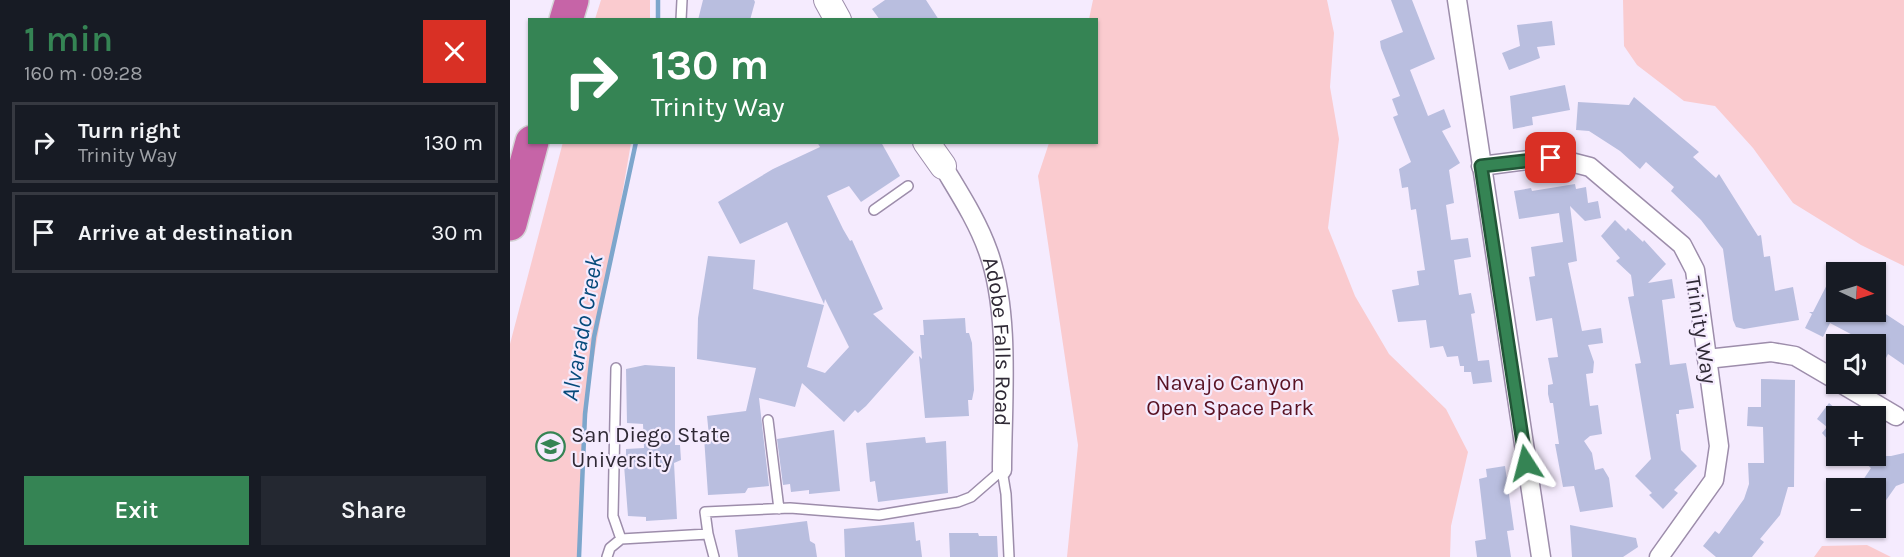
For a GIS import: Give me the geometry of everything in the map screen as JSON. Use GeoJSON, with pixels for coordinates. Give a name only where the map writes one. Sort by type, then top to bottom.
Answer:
{"type":"FeatureCollection","features":[{"type":"Feature","properties":{"kind":"highway"},"geometry":{"type":"LineString","coordinates":[[567,18],[572,0]]}},
{"type":"Feature","properties":{"kind":"highway"},"geometry":{"type":"LineString","coordinates":[[510,224],[531,144]]}},
{"type":"Feature","properties":{"kind":"street"},"geometry":{"type":"LineString","coordinates":[[827,0],[837,18]]}},
{"type":"Feature","properties":{"kind":"street"},"geometry":{"type":"LineString","coordinates":[[1457,0],[1541,557]]}},
{"type":"Feature","properties":{"kind":"street","name":"Adobe Falls Road"},"geometry":{"type":"LineString","coordinates":[[927,144],[943,166],[981,234],[989,253],[1001,310],[1002,470]]}},
{"type":"Feature","properties":{"kind":"street","name":"Trinity Way"},"geometry":{"type":"LineString","coordinates":[[1481,166],[1551,158],[1590,167],[1682,245],[1695,270],[1719,446],[1714,480],[1659,557]]}},
{"type":"Feature","properties":{"kind":"street"},"geometry":{"type":"LineString","coordinates":[[1707,359],[1771,352],[1795,356],[1826,374]]}},
{"type":"Feature","properties":{"kind":"street"},"geometry":{"type":"LineString","coordinates":[[1859,394],[1896,416]]}},
{"type":"Feature","properties":{"kind":"lane"},"geometry":{"type":"LineString","coordinates":[[681,18],[682,0]]}},
{"type":"Feature","properties":{"kind":"lane"},"geometry":{"type":"LineString","coordinates":[[873,210],[908,186]]}},
{"type":"Feature","properties":{"kind":"lane"},"geometry":{"type":"LineString","coordinates":[[616,368],[613,516],[621,539]]}},
{"type":"Feature","properties":{"kind":"lane"},"geometry":{"type":"LineString","coordinates":[[768,420],[779,509]]}},
{"type":"Feature","properties":{"kind":"lane"},"geometry":{"type":"LineString","coordinates":[[714,557],[705,512],[779,509],[879,515],[958,502],[971,497],[1002,470]]}},
{"type":"Feature","properties":{"kind":"lane","name":"Adobe Falls Road"},"geometry":{"type":"LineString","coordinates":[[1002,470],[1006,494],[1009,557]]}},
{"type":"Feature","properties":{"kind":"lane"},"geometry":{"type":"LineString","coordinates":[[607,557],[610,548],[621,539],[708,534]]}},
{"type":"Feature","properties":{"kind":"green space"},"geometry":{"type":"Polygon","coordinates":[[[601,0],[650,0],[650,18],[595,18],[601,0]]]}},
{"type":"Feature","properties":{"kind":"green space","name":"Navajo Canyon Open Space Park"},"geometry":{"type":"Polygon","coordinates":[[[1093,0],[1327,0],[1334,33],[1330,87],[1339,139],[1328,228],[1355,296],[1389,354],[1446,409],[1468,452],[1451,526],[1450,557],[1067,557],[1078,445],[1038,176],[1049,144],[1098,144],[1098,18],[1089,18],[1093,0]]]}},
{"type":"Feature","properties":{"kind":"green space"},"geometry":{"type":"Polygon","coordinates":[[[1623,0],[1904,0],[1904,266],[1861,245],[1793,203],[1753,148],[1715,106],[1684,101],[1637,65],[1624,46],[1623,0]]]}},
{"type":"Feature","properties":{"kind":"green space"},"geometry":{"type":"Polygon","coordinates":[[[562,144],[631,144],[589,386],[579,557],[510,557],[510,344],[562,144]]]}},
{"type":"Feature","properties":{"kind":"green space"},"geometry":{"type":"Polygon","coordinates":[[[1867,545],[1891,557],[1814,557],[1822,546],[1867,545]]]}},
{"type":"Feature","properties":{"kind":"building"},"geometry":{"type":"Polygon","coordinates":[[[703,0],[754,0],[755,2],[751,18],[698,18],[703,0]]]}},
{"type":"Feature","properties":{"kind":"building"},"geometry":{"type":"Polygon","coordinates":[[[885,0],[926,0],[938,18],[879,18],[872,9],[885,0]]]}},
{"type":"Feature","properties":{"kind":"building"},"geometry":{"type":"Polygon","coordinates":[[[1391,0],[1412,0],[1435,59],[1410,70],[1428,116],[1444,109],[1451,127],[1442,131],[1460,163],[1449,170],[1454,203],[1446,205],[1451,240],[1468,238],[1471,257],[1454,260],[1459,295],[1471,293],[1475,313],[1471,314],[1478,361],[1489,360],[1492,382],[1473,384],[1471,372],[1464,372],[1464,366],[1460,366],[1458,356],[1447,357],[1443,346],[1430,348],[1426,320],[1398,322],[1392,290],[1419,285],[1417,271],[1425,270],[1416,209],[1411,210],[1408,187],[1402,188],[1399,169],[1411,162],[1393,117],[1398,115],[1392,99],[1400,96],[1380,41],[1403,32],[1391,0]]]}},
{"type":"Feature","properties":{"kind":"building"},"geometry":{"type":"Polygon","coordinates":[[[1552,21],[1555,45],[1537,47],[1540,58],[1509,70],[1502,53],[1520,46],[1517,25],[1552,21]]]}},
{"type":"Feature","properties":{"kind":"building"},"geometry":{"type":"Polygon","coordinates":[[[1565,85],[1570,110],[1532,117],[1533,125],[1513,129],[1510,96],[1565,85]]]}},
{"type":"Feature","properties":{"kind":"building"},"geometry":{"type":"Polygon","coordinates":[[[1634,97],[1699,152],[1693,157],[1716,178],[1719,174],[1758,236],[1761,235],[1764,257],[1770,256],[1775,291],[1793,287],[1799,320],[1744,329],[1736,327],[1733,320],[1723,249],[1701,220],[1671,191],[1674,187],[1646,162],[1640,169],[1620,151],[1589,131],[1576,130],[1578,102],[1629,105],[1634,97]]]}},
{"type":"Feature","properties":{"kind":"building"},"geometry":{"type":"Polygon","coordinates":[[[818,144],[882,144],[900,176],[861,202],[849,186],[827,196],[843,229],[850,241],[852,240],[883,309],[873,314],[914,352],[866,406],[858,413],[855,410],[844,422],[802,383],[795,407],[759,398],[769,486],[748,488],[745,493],[708,495],[704,437],[709,436],[707,416],[746,411],[756,368],[697,359],[698,318],[708,256],[755,260],[753,289],[824,305],[807,367],[825,373],[849,347],[825,299],[824,304],[787,222],[740,244],[718,202],[773,169],[820,147],[818,144]]]}},
{"type":"Feature","properties":{"kind":"building"},"geometry":{"type":"Polygon","coordinates":[[[1575,184],[1576,189],[1586,187],[1588,203],[1598,201],[1601,218],[1585,221],[1570,206],[1577,261],[1568,263],[1582,331],[1601,328],[1603,343],[1588,345],[1594,362],[1593,373],[1586,374],[1590,406],[1598,405],[1602,434],[1590,436],[1584,441],[1592,453],[1595,470],[1603,468],[1609,478],[1613,507],[1580,512],[1574,486],[1563,487],[1555,444],[1559,444],[1553,403],[1550,403],[1548,394],[1548,385],[1553,384],[1548,358],[1558,357],[1552,318],[1536,321],[1529,277],[1535,276],[1531,247],[1563,242],[1559,213],[1519,219],[1514,191],[1531,188],[1532,191],[1575,184]]]}},
{"type":"Feature","properties":{"kind":"building"},"geometry":{"type":"Polygon","coordinates":[[[1615,220],[1626,231],[1628,228],[1643,242],[1644,240],[1666,264],[1648,283],[1672,279],[1675,298],[1662,300],[1670,365],[1686,363],[1694,408],[1679,410],[1679,414],[1676,414],[1681,450],[1697,466],[1674,490],[1678,493],[1663,509],[1649,495],[1652,493],[1635,476],[1651,459],[1635,364],[1641,363],[1628,297],[1634,296],[1631,275],[1616,261],[1620,258],[1601,236],[1615,220]]]}},
{"type":"Feature","properties":{"kind":"building"},"geometry":{"type":"Polygon","coordinates":[[[1826,287],[1826,322],[1886,322],[1886,314],[1904,326],[1904,365],[1888,354],[1886,358],[1886,334],[1851,334],[1830,323],[1823,337],[1805,328],[1812,314],[1809,312],[1813,312],[1826,287]]]}},
{"type":"Feature","properties":{"kind":"building"},"geometry":{"type":"Polygon","coordinates":[[[965,318],[966,333],[969,333],[972,343],[974,390],[972,400],[968,400],[969,416],[925,418],[919,356],[922,359],[920,335],[924,335],[923,320],[965,318]]]}},
{"type":"Feature","properties":{"kind":"building"},"geometry":{"type":"Polygon","coordinates":[[[645,365],[675,367],[675,445],[680,445],[681,460],[674,463],[677,519],[646,521],[646,517],[628,516],[624,465],[626,465],[626,449],[644,448],[643,424],[627,423],[626,369],[645,365]]]}},
{"type":"Feature","properties":{"kind":"building"},"geometry":{"type":"Polygon","coordinates":[[[1761,379],[1795,380],[1794,487],[1788,487],[1780,515],[1760,539],[1764,542],[1752,557],[1716,557],[1703,546],[1715,531],[1719,534],[1744,499],[1749,484],[1748,463],[1764,463],[1763,427],[1747,426],[1748,407],[1761,407],[1761,379]]]}},
{"type":"Feature","properties":{"kind":"building"},"geometry":{"type":"Polygon","coordinates":[[[1826,407],[1826,426],[1817,419],[1826,407]]]}},
{"type":"Feature","properties":{"kind":"building"},"geometry":{"type":"Polygon","coordinates":[[[834,430],[840,491],[809,494],[809,490],[791,492],[790,484],[783,485],[777,439],[834,430]]]}},
{"type":"Feature","properties":{"kind":"building"},"geometry":{"type":"Polygon","coordinates":[[[925,437],[926,443],[946,441],[948,493],[878,502],[875,481],[870,482],[866,443],[925,437]]]}},
{"type":"Feature","properties":{"kind":"building"},"geometry":{"type":"Polygon","coordinates":[[[1904,453],[1904,483],[1896,486],[1886,500],[1886,478],[1864,478],[1871,468],[1869,466],[1886,466],[1886,456],[1904,453]]]}},
{"type":"Feature","properties":{"kind":"building"},"geometry":{"type":"Polygon","coordinates":[[[1505,466],[1514,530],[1507,531],[1511,557],[1477,557],[1475,541],[1486,539],[1479,479],[1487,477],[1486,469],[1505,466]]]}},
{"type":"Feature","properties":{"kind":"building"},"geometry":{"type":"Polygon","coordinates":[[[807,521],[810,541],[815,544],[817,557],[738,557],[735,530],[807,521]]]}},
{"type":"Feature","properties":{"kind":"building"},"geometry":{"type":"Polygon","coordinates":[[[914,522],[916,541],[920,540],[922,557],[845,557],[844,529],[914,522]]]}},
{"type":"Feature","properties":{"kind":"building"},"geometry":{"type":"Polygon","coordinates":[[[1570,525],[1636,538],[1638,547],[1623,557],[1572,557],[1570,525]]]}},
{"type":"Feature","properties":{"kind":"building"},"geometry":{"type":"Polygon","coordinates":[[[949,533],[978,533],[979,536],[997,536],[998,557],[950,557],[949,533]]]}},
{"type":"Feature","properties":{"kind":"waterway","name":"Alvarado Creek"},"geometry":{"type":"LineString","coordinates":[[658,0],[658,18]]}},
{"type":"Feature","properties":{"kind":"waterway","name":"Alvarado Creek"},"geometry":{"type":"LineString","coordinates":[[579,557],[585,414],[594,337],[636,144]]}},
{"type":"Feature","properties":{"kind":"place","name":"San Diego State University"},"geometry":{"type":"Point","coordinates":[550,447]}},
{"type":"Feature","properties":{"kind":"route"},"geometry":{"type":"LineString","coordinates":[[1526,463],[1481,166],[1551,158]]}}]}
